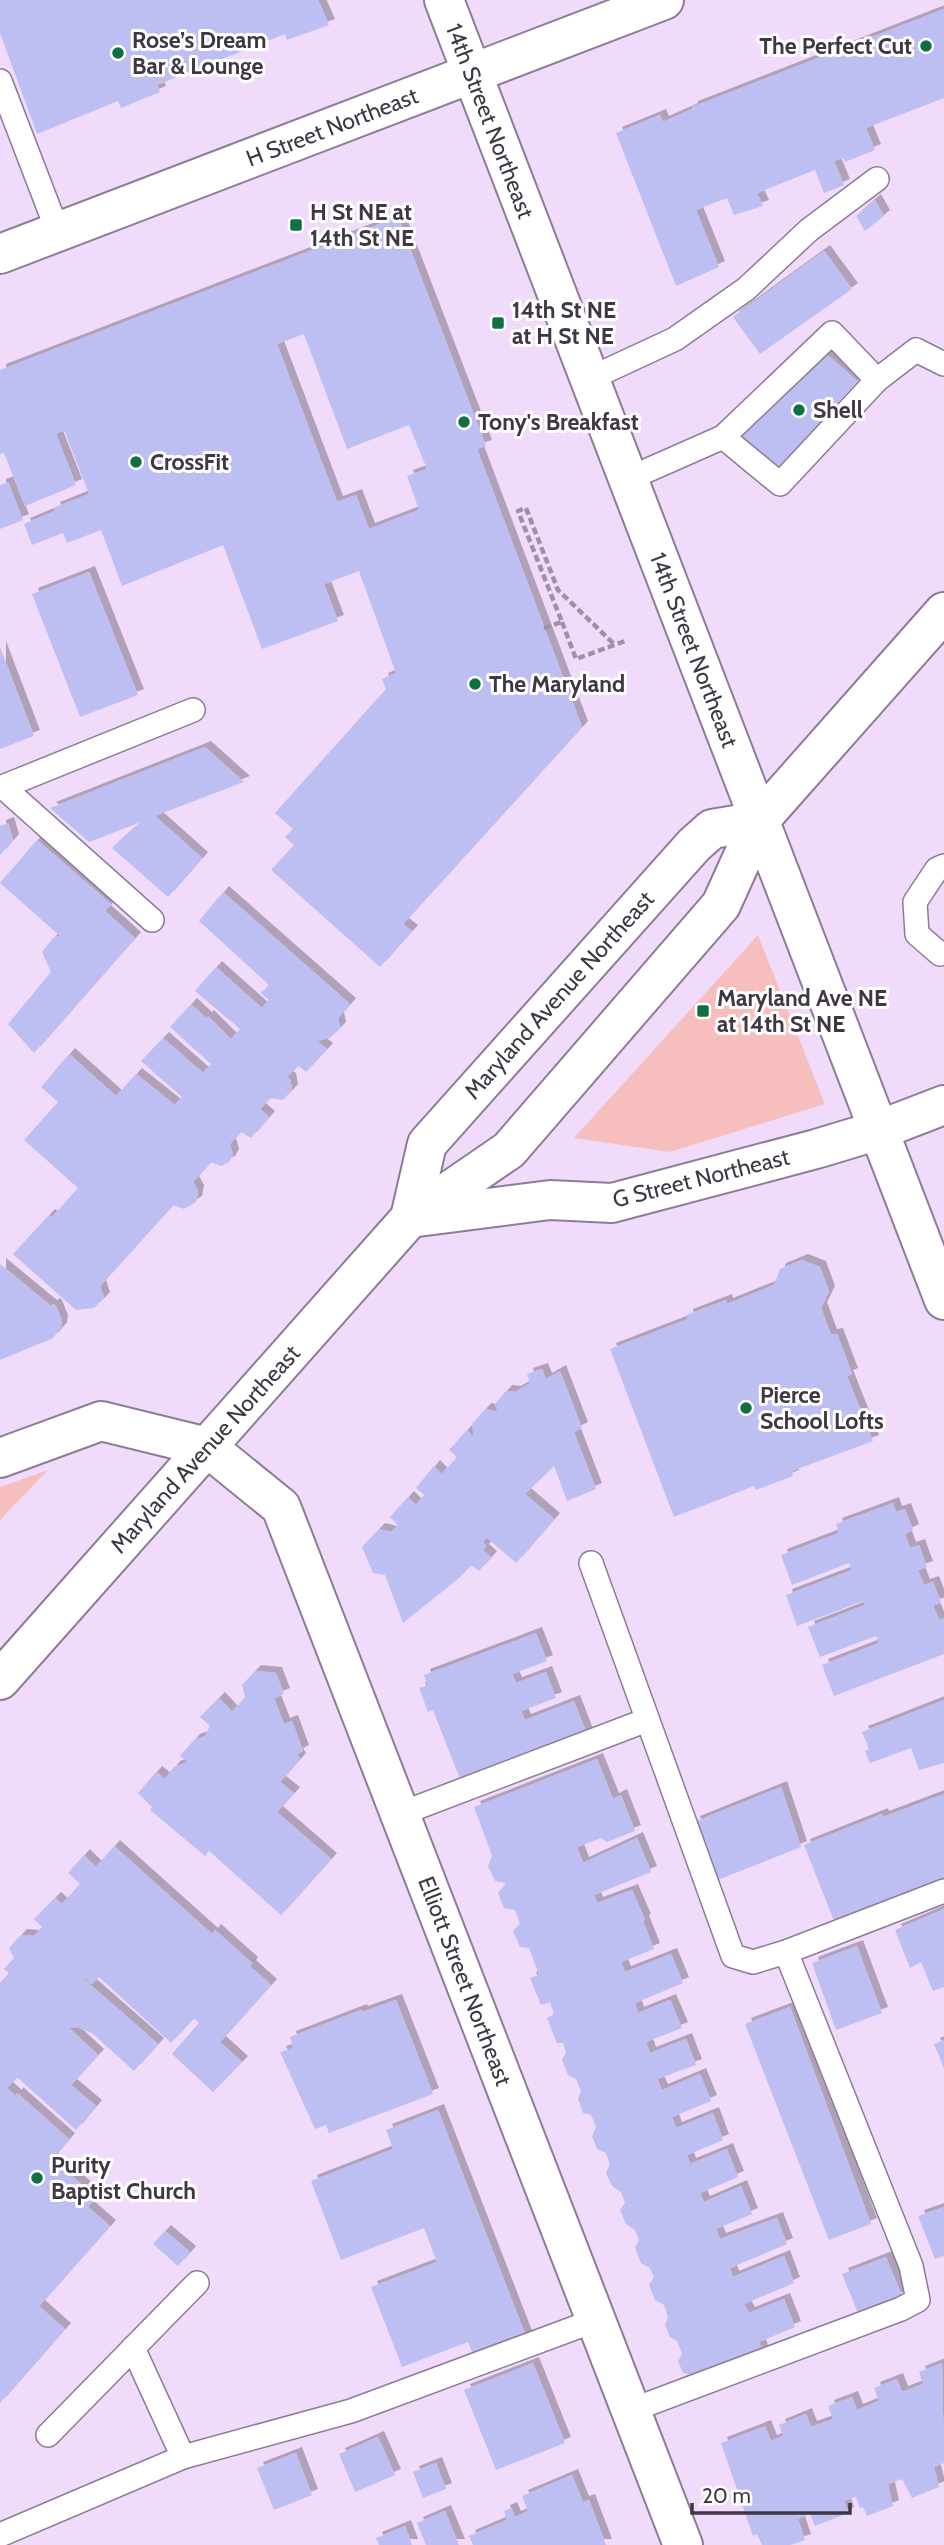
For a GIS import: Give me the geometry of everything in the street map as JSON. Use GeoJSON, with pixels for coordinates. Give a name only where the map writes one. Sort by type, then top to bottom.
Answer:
{"type":"FeatureCollection","features":[{"type":"Feature","properties":{"kind":"street","name":"14th Street Northeast"},"geometry":{"type":"LineString","coordinates":[[444,0],[944,1300]]}},
{"type":"Feature","properties":{"kind":"street","name":"H Street Northeast"},"geometry":{"type":"LineString","coordinates":[[0,254],[664,0]]}},
{"type":"Feature","properties":{"kind":"street","name":"Maryland Avenue Northeast"},"geometry":{"type":"LineString","coordinates":[[0,1680],[410,1218],[509,1150],[721,905],[759,821],[944,612]]}},
{"type":"Feature","properties":{"kind":"street","name":"Maryland Avenue Northeast"},"geometry":{"type":"LineString","coordinates":[[410,1218],[427,1144],[694,845],[712,829],[759,821]]}},
{"type":"Feature","properties":{"kind":"street","name":"G Street Northeast"},"geometry":{"type":"LineString","coordinates":[[410,1218],[550,1200],[612,1203],[879,1130],[944,1105]]}},
{"type":"Feature","properties":{"kind":"street"},"geometry":{"type":"LineString","coordinates":[[0,1458],[101,1421],[207,1447]]}},
{"type":"Feature","properties":{"kind":"street","name":"Elliott Street Northeast"},"geometry":{"type":"LineString","coordinates":[[207,1447],[281,1507],[683,2545]]}},
{"type":"Feature","properties":{"kind":"lane"},"geometry":{"type":"LineString","coordinates":[[0,80],[58,232]]}},
{"type":"Feature","properties":{"kind":"lane"},"geometry":{"type":"LineString","coordinates":[[589,379],[675,339],[746,289],[808,230],[877,179]]}},
{"type":"Feature","properties":{"kind":"lane"},"geometry":{"type":"LineString","coordinates":[[628,479],[723,437],[832,333],[877,380]]}},
{"type":"Feature","properties":{"kind":"lane"},"geometry":{"type":"LineString","coordinates":[[723,437],[780,484],[877,380],[916,350],[944,364]]}},
{"type":"Feature","properties":{"kind":"lane"},"geometry":{"type":"LineString","coordinates":[[152,920],[1,787],[193,710]]}},
{"type":"Feature","properties":{"kind":"lane"},"geometry":{"type":"LineString","coordinates":[[944,866],[937,869],[915,902],[917,934],[940,954],[944,953]]}},
{"type":"Feature","properties":{"kind":"lane"},"geometry":{"type":"LineString","coordinates":[[591,1563],[733,1956],[753,1962],[786,1952],[944,1891]]}},
{"type":"Feature","properties":{"kind":"lane"},"geometry":{"type":"LineString","coordinates":[[400,1814],[647,1720]]}},
{"type":"Feature","properties":{"kind":"lane"},"geometry":{"type":"LineString","coordinates":[[632,2410],[901,2309],[918,2300],[911,2266],[786,1952]]}},
{"type":"Feature","properties":{"kind":"lane"},"geometry":{"type":"LineString","coordinates":[[48,2435],[197,2283]]}},
{"type":"Feature","properties":{"kind":"lane"},"geometry":{"type":"LineString","coordinates":[[0,2535],[183,2457],[351,2411],[596,2320]]}},
{"type":"Feature","properties":{"kind":"lane"},"geometry":{"type":"LineString","coordinates":[[133,2348],[183,2457]]}},
{"type":"Feature","properties":{"kind":"path"},"geometry":{"type":"LineString","coordinates":[[615,645],[558,590],[526,508],[518,511],[576,659],[615,645],[625,641]]}},
{"type":"Feature","properties":{"kind":"path"},"geometry":{"type":"LineString","coordinates":[[544,628],[562,622]]}},
{"type":"Feature","properties":{"kind":"shaded area"},"geometry":{"type":"Polygon","coordinates":[[[758,935],[825,1104],[670,1152],[574,1138],[758,935]]]}},
{"type":"Feature","properties":{"kind":"shaded area"},"geometry":{"type":"Polygon","coordinates":[[[48,1470],[0,1520],[0,1487],[48,1470]]]}},
{"type":"Feature","properties":{"kind":"building"},"geometry":{"type":"Polygon","coordinates":[[[0,0],[318,0],[329,25],[287,40],[285,34],[157,85],[160,92],[121,108],[118,101],[37,134],[0,33],[0,0]]]}},
{"type":"Feature","properties":{"kind":"building"},"geometry":{"type":"Polygon","coordinates":[[[944,9],[944,98],[866,128],[875,150],[845,162],[843,158],[834,161],[844,185],[824,193],[815,170],[757,193],[763,206],[734,215],[727,198],[696,210],[719,267],[676,286],[616,133],[660,115],[663,122],[692,107],[944,9]]]}},
{"type":"Feature","properties":{"kind":"building"},"geometry":{"type":"Polygon","coordinates":[[[875,200],[884,216],[865,231],[856,216],[875,200]]]}},
{"type":"Feature","properties":{"kind":"building"},"geometry":{"type":"Polygon","coordinates":[[[398,217],[486,446],[477,449],[582,727],[403,924],[412,931],[380,967],[271,870],[294,845],[285,837],[293,829],[275,813],[386,689],[382,679],[396,673],[359,571],[324,584],[338,621],[262,649],[223,545],[122,586],[101,530],[67,543],[63,533],[32,545],[24,524],[89,494],[64,430],[56,434],[76,485],[25,506],[4,453],[0,454],[0,370],[398,217]],[[304,334],[277,344],[337,502],[356,495],[369,529],[419,510],[407,476],[427,469],[409,425],[347,449],[304,334]]]}},
{"type":"Feature","properties":{"kind":"building"},"geometry":{"type":"Polygon","coordinates":[[[824,251],[852,289],[760,354],[733,317],[824,251]]]}},
{"type":"Feature","properties":{"kind":"building","name":"Shell"},"geometry":{"type":"Polygon","coordinates":[[[822,350],[857,381],[776,470],[740,439],[822,350]]]}},
{"type":"Feature","properties":{"kind":"building"},"geometry":{"type":"Polygon","coordinates":[[[8,482],[23,520],[0,529],[0,485],[8,482]]]}},
{"type":"Feature","properties":{"kind":"building"},"geometry":{"type":"Polygon","coordinates":[[[89,572],[138,695],[80,717],[32,594],[89,572]]]}},
{"type":"Feature","properties":{"kind":"building"},"geometry":{"type":"Polygon","coordinates":[[[0,647],[34,736],[0,749],[0,647]]]}},
{"type":"Feature","properties":{"kind":"building"},"geometry":{"type":"Polygon","coordinates":[[[205,747],[244,782],[155,816],[202,858],[168,897],[112,848],[141,822],[89,842],[50,808],[205,747]]]}},
{"type":"Feature","properties":{"kind":"building"},"geometry":{"type":"Polygon","coordinates":[[[8,823],[13,840],[0,855],[0,826],[8,823]]]}},
{"type":"Feature","properties":{"kind":"building"},"geometry":{"type":"Polygon","coordinates":[[[37,840],[111,904],[105,911],[135,938],[34,1053],[8,1024],[51,972],[42,952],[53,938],[60,936],[0,883],[37,840]]]}},
{"type":"Feature","properties":{"kind":"building"},"geometry":{"type":"Polygon","coordinates":[[[223,892],[350,1004],[338,1018],[340,1028],[330,1038],[317,1041],[327,1049],[306,1072],[298,1066],[287,1077],[292,1090],[283,1100],[270,1098],[260,1109],[269,1117],[251,1138],[241,1132],[230,1144],[233,1155],[229,1162],[221,1166],[211,1162],[193,1182],[198,1191],[196,1202],[184,1209],[173,1205],[100,1286],[104,1298],[94,1308],[76,1310],[13,1254],[78,1188],[24,1140],[58,1102],[41,1087],[69,1054],[116,1096],[136,1074],[175,1105],[182,1097],[141,1061],[163,1038],[203,1073],[211,1064],[170,1027],[191,1004],[206,1018],[208,1016],[231,1039],[240,1029],[195,991],[216,967],[262,1008],[269,1000],[261,993],[269,985],[199,921],[223,892]]]}},
{"type":"Feature","properties":{"kind":"building","name":"Pierce School Lofts"},"geometry":{"type":"Polygon","coordinates":[[[802,1260],[820,1267],[829,1292],[821,1308],[831,1335],[837,1334],[852,1374],[847,1376],[873,1441],[792,1471],[793,1476],[756,1490],[754,1486],[674,1517],[610,1349],[688,1319],[687,1315],[726,1300],[727,1304],[774,1285],[780,1269],[802,1260]]]}},
{"type":"Feature","properties":{"kind":"building"},"geometry":{"type":"Polygon","coordinates":[[[0,1264],[51,1306],[54,1304],[62,1321],[61,1328],[53,1338],[0,1360],[0,1264]]]}},
{"type":"Feature","properties":{"kind":"building"},"geometry":{"type":"Polygon","coordinates":[[[542,1369],[546,1379],[560,1371],[582,1428],[574,1432],[596,1489],[567,1501],[554,1466],[525,1494],[554,1519],[516,1563],[487,1538],[483,1542],[486,1546],[483,1550],[491,1557],[479,1571],[471,1565],[458,1579],[403,1623],[385,1575],[373,1573],[362,1547],[379,1529],[391,1532],[398,1525],[390,1517],[408,1497],[416,1505],[424,1495],[416,1488],[434,1466],[442,1474],[457,1457],[449,1450],[467,1430],[474,1437],[472,1424],[485,1409],[498,1412],[495,1404],[506,1391],[515,1392],[530,1383],[527,1374],[542,1369]]]}},
{"type":"Feature","properties":{"kind":"building"},"geometry":{"type":"Polygon","coordinates":[[[893,1503],[896,1512],[905,1509],[913,1530],[905,1534],[910,1548],[919,1545],[927,1567],[918,1570],[924,1585],[933,1582],[941,1603],[933,1605],[939,1620],[944,1618],[944,1654],[834,1696],[822,1665],[879,1643],[876,1636],[820,1657],[808,1627],[865,1605],[863,1601],[797,1626],[786,1595],[852,1570],[849,1563],[792,1585],[781,1555],[839,1533],[836,1524],[893,1503]]]}},
{"type":"Feature","properties":{"kind":"building"},"geometry":{"type":"Polygon","coordinates":[[[536,1633],[547,1661],[512,1674],[516,1683],[546,1672],[556,1698],[521,1711],[525,1720],[574,1701],[588,1737],[462,1784],[433,1710],[428,1712],[419,1688],[428,1686],[424,1675],[536,1633]]]}},
{"type":"Feature","properties":{"kind":"building"},"geometry":{"type":"Polygon","coordinates":[[[255,1671],[276,1673],[284,1694],[274,1698],[284,1724],[292,1721],[303,1751],[297,1754],[300,1759],[280,1782],[294,1793],[277,1812],[331,1859],[281,1915],[209,1851],[205,1856],[150,1810],[152,1807],[138,1793],[156,1772],[165,1779],[174,1767],[188,1762],[180,1756],[194,1740],[205,1736],[210,1726],[200,1717],[219,1698],[232,1712],[245,1697],[242,1685],[255,1671]]]}},
{"type":"Feature","properties":{"kind":"building"},"geometry":{"type":"Polygon","coordinates":[[[944,1700],[944,1763],[919,1770],[911,1748],[870,1763],[865,1751],[869,1749],[862,1732],[944,1700]]]}},
{"type":"Feature","properties":{"kind":"building"},"geometry":{"type":"Polygon","coordinates":[[[597,1759],[613,1799],[621,1795],[635,1831],[607,1842],[601,1838],[577,1847],[583,1863],[637,1838],[651,1872],[594,1895],[597,1903],[632,1890],[654,1949],[621,1962],[625,1972],[671,1954],[683,1983],[635,2003],[638,2013],[670,2000],[682,2028],[646,2042],[650,2053],[686,2039],[696,2065],[657,2079],[662,2090],[700,2074],[711,2101],[672,2117],[676,2128],[713,2113],[723,2140],[687,2155],[690,2164],[727,2149],[738,2177],[700,2193],[704,2202],[741,2186],[752,2214],[716,2229],[720,2239],[777,2218],[787,2244],[730,2268],[733,2277],[784,2256],[794,2283],[744,2304],[749,2313],[784,2299],[795,2327],[759,2342],[762,2351],[695,2378],[683,2373],[678,2361],[682,2354],[677,2341],[670,2337],[665,2325],[668,2317],[664,2305],[655,2300],[649,2285],[654,2277],[650,2268],[641,2263],[635,2248],[639,2240],[635,2230],[626,2224],[620,2210],[625,2203],[621,2192],[612,2186],[606,2173],[610,2164],[606,2153],[597,2149],[592,2136],[596,2127],[591,2115],[583,2113],[578,2099],[581,2091],[576,2079],[568,2075],[562,2060],[566,2052],[563,2043],[557,2043],[547,2018],[554,2014],[550,2002],[541,2005],[530,1978],[539,1975],[529,1948],[520,1947],[513,1931],[520,1924],[515,1910],[504,1908],[498,1893],[506,1883],[495,1881],[488,1866],[492,1856],[474,1807],[597,1759]]]}},
{"type":"Feature","properties":{"kind":"building"},"geometry":{"type":"Polygon","coordinates":[[[781,1787],[801,1847],[715,1881],[694,1822],[781,1787]]]}},
{"type":"Feature","properties":{"kind":"building"},"geometry":{"type":"Polygon","coordinates":[[[944,1794],[944,1884],[836,1926],[804,1845],[882,1814],[883,1817],[944,1794]]]}},
{"type":"Feature","properties":{"kind":"building"},"geometry":{"type":"Polygon","coordinates":[[[114,1846],[212,1934],[215,1930],[252,1963],[250,1966],[271,1985],[220,2042],[242,2062],[213,2092],[172,2054],[199,2023],[194,2018],[171,2043],[99,1977],[92,1984],[61,1959],[158,2044],[134,2071],[92,2033],[77,2027],[69,2028],[98,2055],[71,2085],[96,2106],[76,2130],[17,2077],[7,2088],[16,2096],[17,2093],[69,2139],[52,2159],[96,2197],[88,2207],[110,2226],[39,2306],[65,2329],[0,2403],[0,1983],[9,1973],[4,1969],[14,1958],[9,1948],[21,1935],[34,1936],[42,1927],[34,1919],[55,1898],[62,1904],[80,1884],[68,1873],[84,1855],[96,1867],[114,1846]]]}},
{"type":"Feature","properties":{"kind":"building"},"geometry":{"type":"Polygon","coordinates":[[[944,1909],[944,1987],[933,1991],[921,1962],[910,1968],[895,1930],[944,1909]]]}},
{"type":"Feature","properties":{"kind":"building"},"geometry":{"type":"Polygon","coordinates":[[[857,1946],[882,2013],[836,2030],[812,1963],[857,1946]]]}},
{"type":"Feature","properties":{"kind":"building"},"geometry":{"type":"Polygon","coordinates":[[[396,2000],[433,2094],[329,2133],[326,2125],[315,2129],[280,2052],[293,2048],[290,2037],[396,2000]]]}},
{"type":"Feature","properties":{"kind":"building"},"geometry":{"type":"Polygon","coordinates":[[[790,2007],[871,2224],[829,2240],[745,2024],[790,2007]]]}},
{"type":"Feature","properties":{"kind":"building"},"geometry":{"type":"Polygon","coordinates":[[[944,2040],[944,2068],[934,2044],[944,2040]]]}},
{"type":"Feature","properties":{"kind":"building"},"geometry":{"type":"Polygon","coordinates":[[[438,2110],[527,2339],[475,2359],[468,2342],[402,2367],[371,2287],[437,2262],[424,2228],[341,2260],[311,2181],[393,2149],[386,2130],[438,2110]]]}},
{"type":"Feature","properties":{"kind":"building"},"geometry":{"type":"Polygon","coordinates":[[[944,2207],[944,2256],[935,2259],[918,2216],[944,2207]]]}},
{"type":"Feature","properties":{"kind":"building"},"geometry":{"type":"Polygon","coordinates":[[[165,2231],[190,2252],[178,2266],[153,2244],[165,2231]]]}},
{"type":"Feature","properties":{"kind":"building"},"geometry":{"type":"Polygon","coordinates":[[[886,2257],[902,2296],[858,2313],[842,2274],[886,2257]]]}},
{"type":"Feature","properties":{"kind":"building"},"geometry":{"type":"Polygon","coordinates":[[[533,2363],[565,2443],[496,2470],[464,2390],[533,2363]]]}},
{"type":"Feature","properties":{"kind":"building"},"geometry":{"type":"Polygon","coordinates":[[[942,2363],[944,2463],[934,2467],[939,2487],[912,2498],[902,2479],[888,2484],[893,2506],[867,2516],[856,2497],[844,2501],[848,2513],[815,2526],[810,2514],[798,2519],[805,2540],[790,2545],[762,2545],[757,2534],[753,2536],[721,2443],[765,2426],[771,2441],[783,2436],[779,2425],[806,2414],[811,2427],[833,2419],[828,2406],[852,2397],[857,2410],[879,2401],[874,2388],[897,2379],[902,2392],[923,2384],[919,2372],[942,2363]]]}},
{"type":"Feature","properties":{"kind":"building"},"geometry":{"type":"Polygon","coordinates":[[[378,2437],[395,2475],[355,2492],[339,2454],[378,2437]]]}},
{"type":"Feature","properties":{"kind":"building"},"geometry":{"type":"Polygon","coordinates":[[[296,2453],[312,2495],[274,2510],[257,2468],[296,2453]]]}},
{"type":"Feature","properties":{"kind":"building"},"geometry":{"type":"Polygon","coordinates":[[[436,2463],[446,2489],[423,2498],[413,2472],[436,2463]]]}},
{"type":"Feature","properties":{"kind":"building"},"geometry":{"type":"Polygon","coordinates":[[[572,2475],[583,2502],[589,2500],[606,2545],[473,2545],[469,2536],[507,2520],[504,2511],[511,2508],[515,2517],[528,2511],[522,2496],[572,2475]]]}},
{"type":"Feature","properties":{"kind":"building"},"geometry":{"type":"Polygon","coordinates":[[[445,2511],[459,2545],[426,2545],[417,2523],[445,2511]]]}},
{"type":"Feature","properties":{"kind":"building"},"geometry":{"type":"Polygon","coordinates":[[[405,2526],[412,2545],[379,2545],[376,2538],[405,2526]]]}},
{"type":"Feature","properties":{"kind":"place","name":"The Perfect Cut"},"geometry":{"type":"Point","coordinates":[926,46]}},
{"type":"Feature","properties":{"kind":"place","name":"Rose’s Dream Bar & Lounge"},"geometry":{"type":"Point","coordinates":[118,53]}},
{"type":"Feature","properties":{"kind":"place","name":"H St NE at 14th St NE"},"geometry":{"type":"Point","coordinates":[296,225]}},
{"type":"Feature","properties":{"kind":"place","name":"14th St NE at H St NE"},"geometry":{"type":"Point","coordinates":[498,323]}},
{"type":"Feature","properties":{"kind":"place","name":"Shell"},"geometry":{"type":"Point","coordinates":[799,410]}},
{"type":"Feature","properties":{"kind":"place","name":"Tony's Breakfast"},"geometry":{"type":"Point","coordinates":[464,422]}},
{"type":"Feature","properties":{"kind":"place","name":"CrossFit"},"geometry":{"type":"Point","coordinates":[136,462]}},
{"type":"Feature","properties":{"kind":"place","name":"The Maryland"},"geometry":{"type":"Point","coordinates":[475,684]}},
{"type":"Feature","properties":{"kind":"place","name":"Maryland Ave NE at 14th St NE"},"geometry":{"type":"Point","coordinates":[703,1011]}},
{"type":"Feature","properties":{"kind":"place","name":"Pierce School Lofts"},"geometry":{"type":"Point","coordinates":[746,1408]}},
{"type":"Feature","properties":{"kind":"place","name":"Purity Baptist Church"},"geometry":{"type":"Point","coordinates":[37,2178]}}]}
